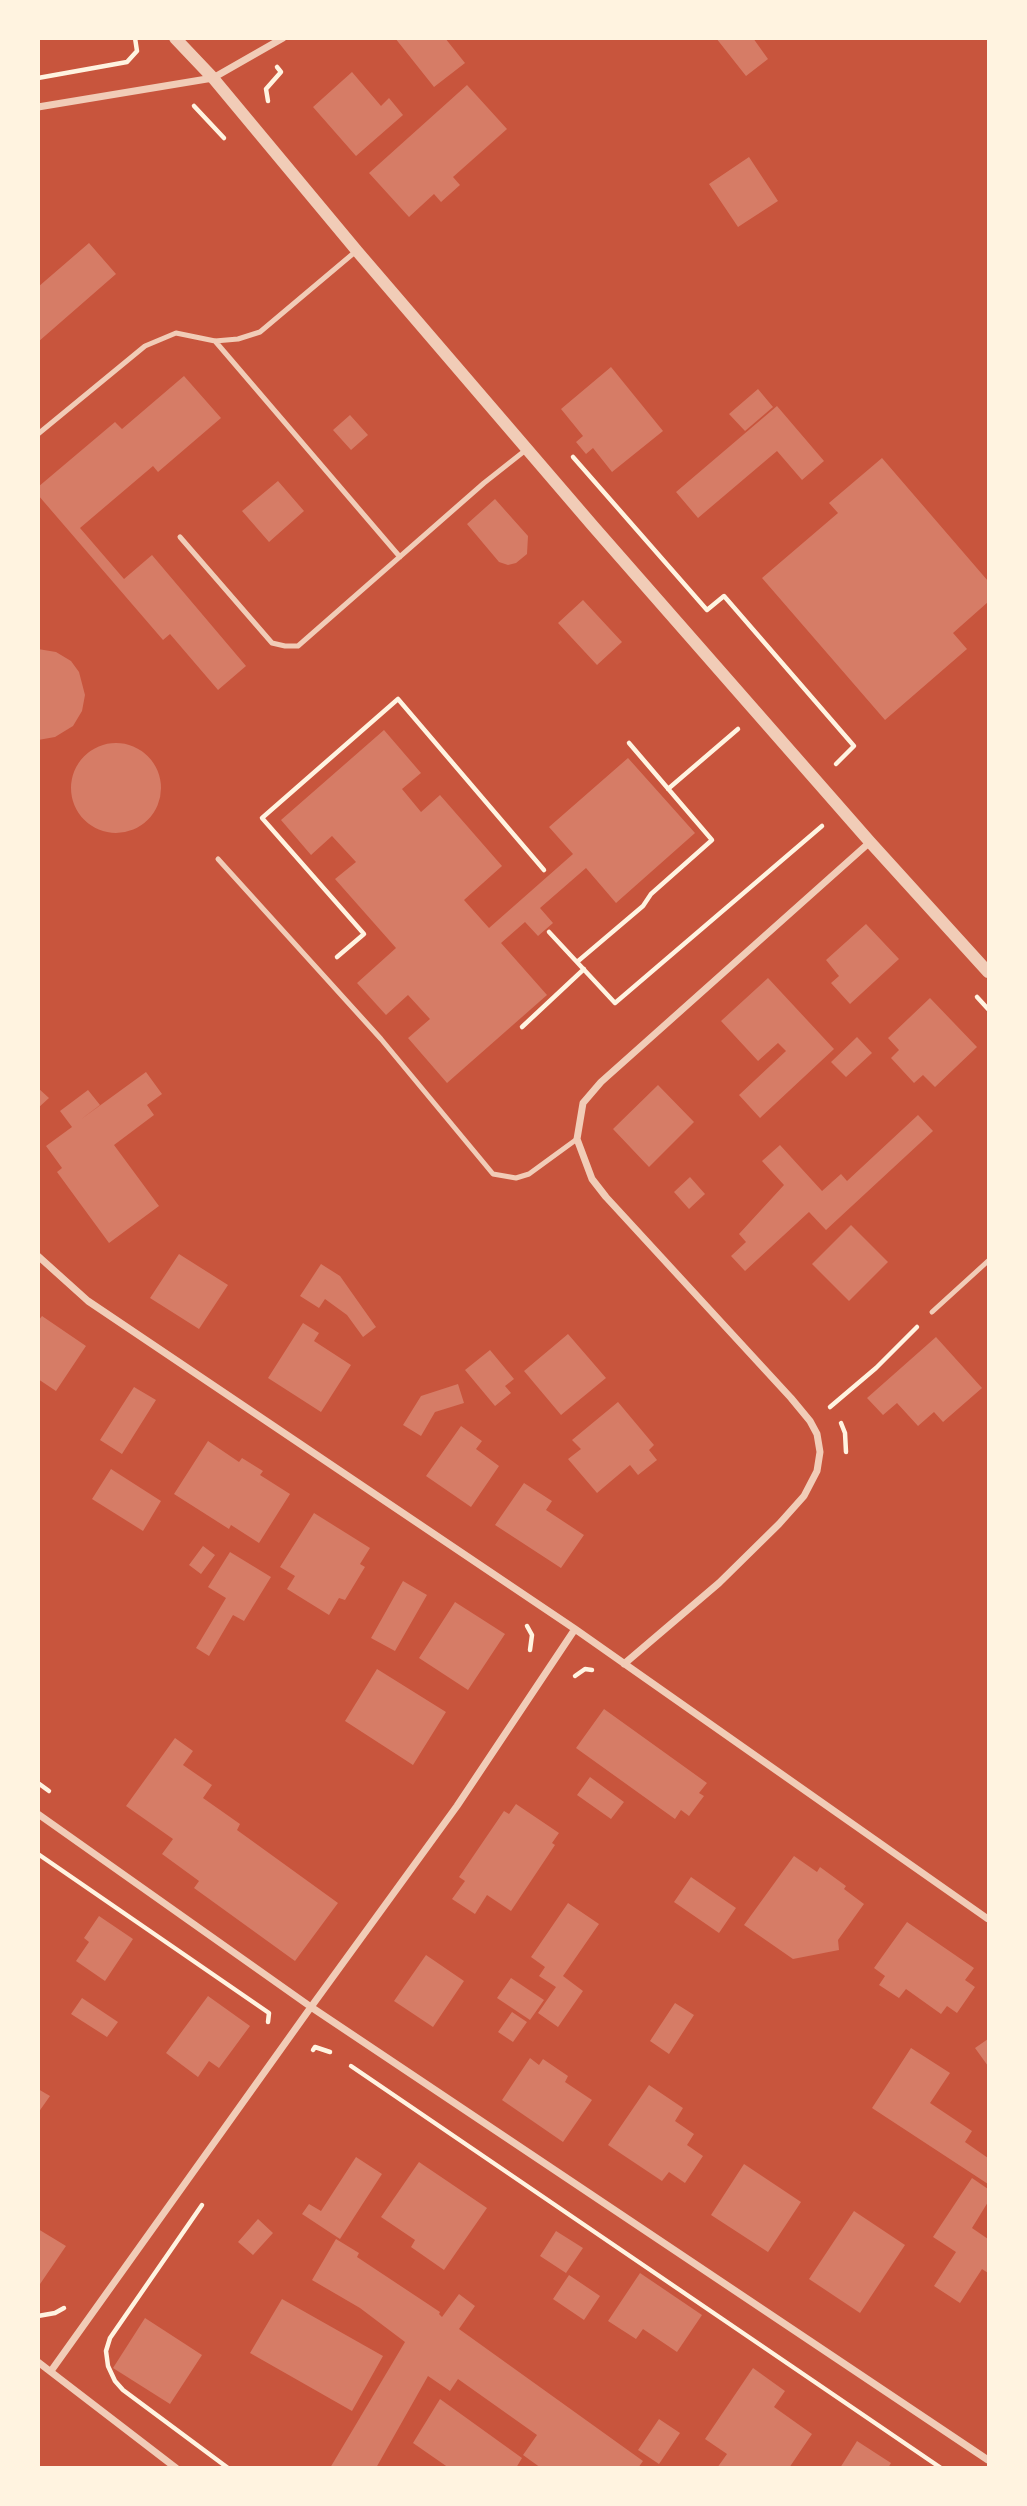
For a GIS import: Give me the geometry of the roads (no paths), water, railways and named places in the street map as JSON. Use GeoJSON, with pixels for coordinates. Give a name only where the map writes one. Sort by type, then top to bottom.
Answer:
{"type":"FeatureCollection","features":[{"type":"Feature","properties":{"kind":"street"},"geometry":{"type":"LineString","coordinates":[[175,38],[213,78],[527,449],[870,842],[989,972]]}},
{"type":"Feature","properties":{"kind":"street"},"geometry":{"type":"LineString","coordinates":[[38,107],[213,78],[283,38]]}},
{"type":"Feature","properties":{"kind":"street"},"geometry":{"type":"LineString","coordinates":[[624,1664],[719,1583],[779,1524],[804,1496],[817,1471],[820,1452],[817,1434],[810,1421],[592,1179],[577,1139],[583,1103],[601,1082],[870,842]]}},
{"type":"Feature","properties":{"kind":"street"},"geometry":{"type":"LineString","coordinates":[[38,1256],[88,1301],[575,1629],[989,1919]]}},
{"type":"Feature","properties":{"kind":"street"},"geometry":{"type":"LineString","coordinates":[[51,2371],[457,1806],[575,1629]]}},
{"type":"Feature","properties":{"kind":"street"},"geometry":{"type":"LineString","coordinates":[[38,1815],[311,2007],[989,2460]]}},
{"type":"Feature","properties":{"kind":"street"},"geometry":{"type":"LineString","coordinates":[[38,2362],[176,2468]]}},
{"type":"Feature","properties":{"kind":"lane"},"geometry":{"type":"LineString","coordinates":[[38,434],[145,346],[176,334],[215,341],[238,339],[260,332],[357,251]]}},
{"type":"Feature","properties":{"kind":"lane"},"geometry":{"type":"LineString","coordinates":[[215,341],[400,557]]}},
{"type":"Feature","properties":{"kind":"lane"},"geometry":{"type":"LineString","coordinates":[[180,537],[272,643],[298,646],[527,449]]}},
{"type":"Feature","properties":{"kind":"lane"},"geometry":{"type":"LineString","coordinates":[[218,859],[381,1039],[492,1174],[516,1178],[529,1174],[577,1139]]}},
{"type":"Feature","properties":{"kind":"lane"},"geometry":{"type":"LineString","coordinates":[[932,1312],[989,1261]]}}]}
